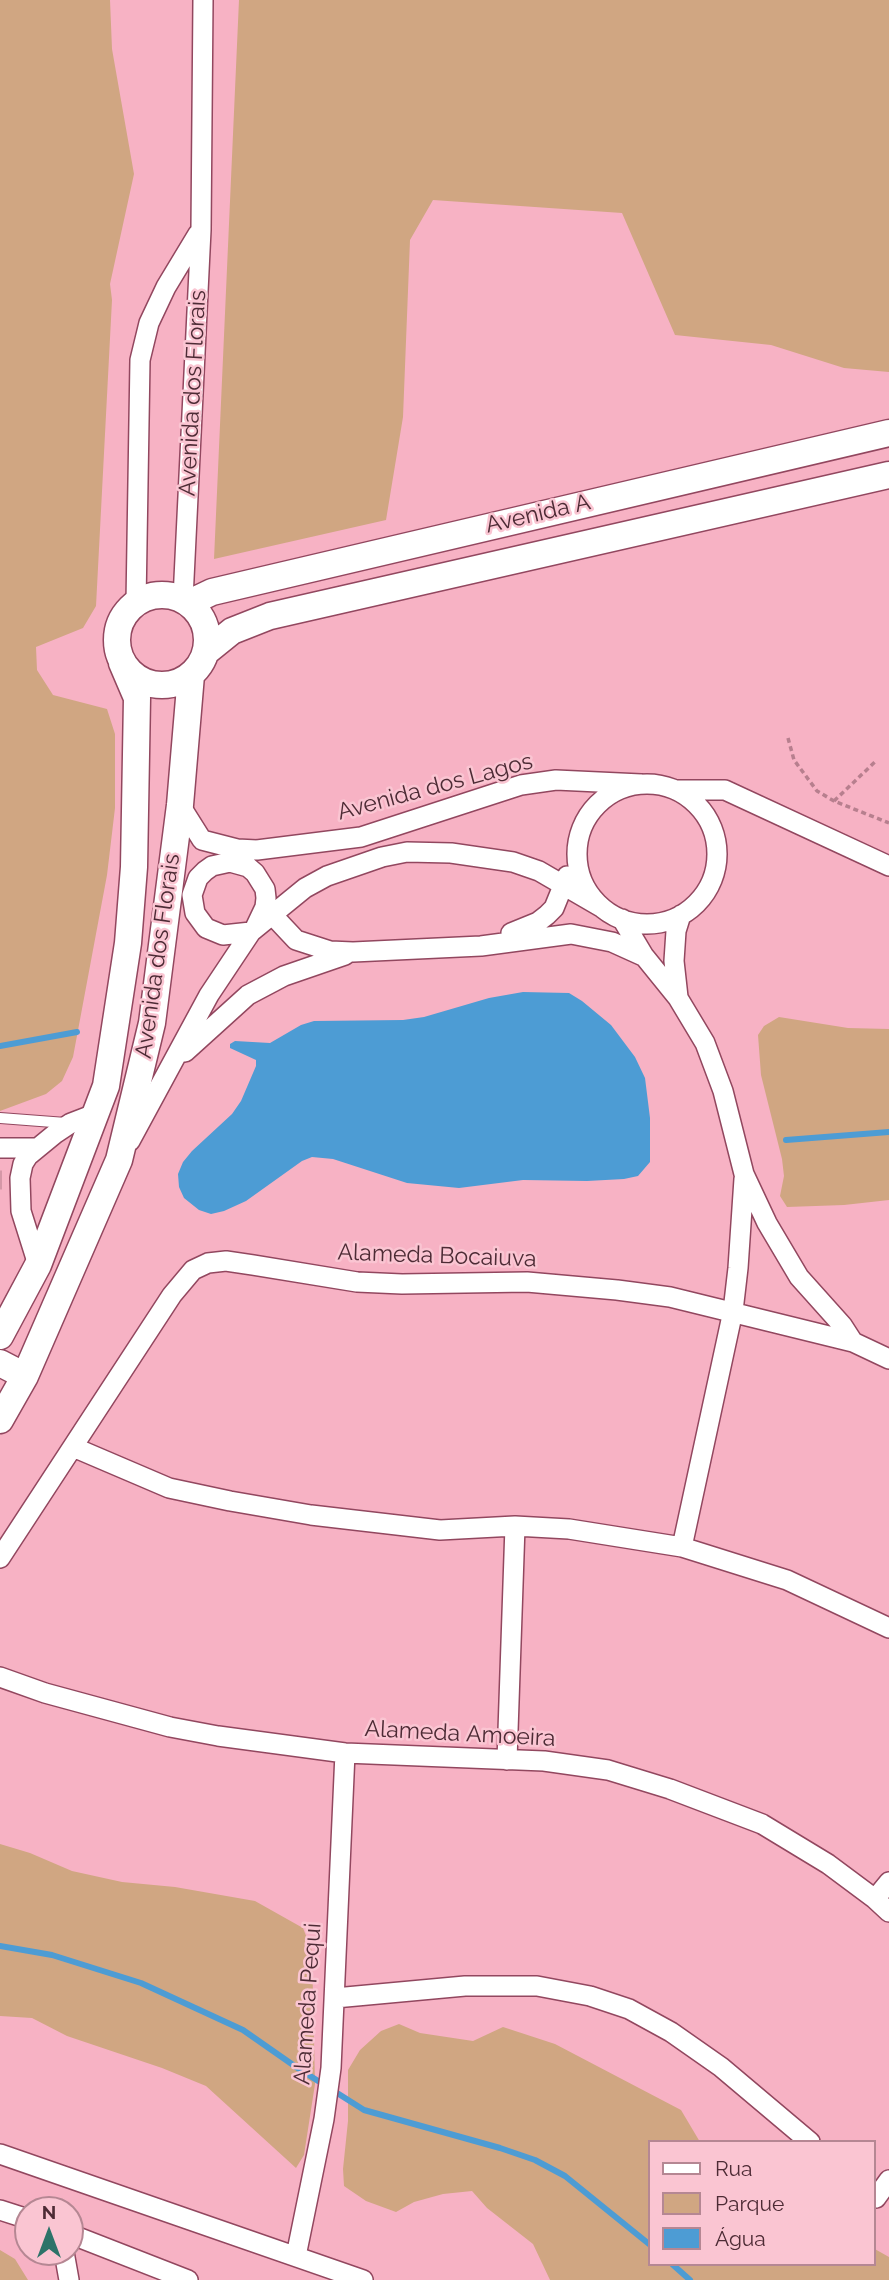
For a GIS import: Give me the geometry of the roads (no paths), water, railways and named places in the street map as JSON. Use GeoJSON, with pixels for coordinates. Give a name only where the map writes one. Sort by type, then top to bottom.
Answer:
{"type":"FeatureCollection","features":[{"type":"Feature","properties":{"kind":"street","name":"Avenida dos Florais"},"geometry":{"type":"LineString","coordinates":[[186,601],[201,230],[202,0]]}},
{"type":"Feature","properties":{"kind":"street","name":"Avenida dos Florais"},"geometry":{"type":"LineString","coordinates":[[0,1336],[38,1265],[106,1086],[128,943],[134,867],[138,698],[117,651],[116,637],[126,612],[136,603],[140,360],[149,323],[166,287],[201,230]]}},
{"type":"Feature","properties":{"kind":"street","name":"Avenida A"},"geometry":{"type":"LineString","coordinates":[[186,601],[212,592],[889,433]]}},
{"type":"Feature","properties":{"kind":"street","name":"Avenida A"},"geometry":{"type":"LineString","coordinates":[[206,652],[232,631],[270,617],[889,475]]}},
{"type":"Feature","properties":{"kind":"street"},"geometry":{"type":"LineString","coordinates":[[136,603],[162,595],[186,601],[204,625],[206,652]]}},
{"type":"Feature","properties":{"kind":"street","name":"Avenida dos Florais"},"geometry":{"type":"LineString","coordinates":[[0,1420],[25,1376],[119,1160],[152,1023],[180,805],[191,675],[206,652]]}},
{"type":"Feature","properties":{"kind":"street"},"geometry":{"type":"LineString","coordinates":[[122,663],[141,681],[154,685],[167,685],[191,675]]}},
{"type":"Feature","properties":{"kind":"street","name":"Avenida dos Lagos"},"geometry":{"type":"LineString","coordinates":[[202,840],[237,849],[257,850],[361,836],[521,785],[556,780],[641,784],[665,786],[677,790],[704,812],[718,845],[716,869],[713,881],[700,901],[681,915],[646,924],[622,919],[601,907],[585,887],[577,864],[582,826],[596,806],[617,790],[641,784]]}},
{"type":"Feature","properties":{"kind":"street","name":"Avenida dos Lagos"},"geometry":{"type":"LineString","coordinates":[[677,790],[726,790],[889,866]]}},
{"type":"Feature","properties":{"kind":"street"},"geometry":{"type":"LineString","coordinates":[[180,805],[202,840],[230,862],[248,867],[255,873],[265,889],[269,911],[288,934],[296,940],[320,948],[353,952],[481,946],[571,934],[612,942],[644,956]]}},
{"type":"Feature","properties":{"kind":"street"},"geometry":{"type":"LineString","coordinates":[[361,836],[363,864]]}},
{"type":"Feature","properties":{"kind":"street"},"geometry":{"type":"LineString","coordinates":[[253,930],[232,935],[214,933],[206,928],[195,913],[192,895],[198,878],[212,866],[230,862],[257,850]]}},
{"type":"Feature","properties":{"kind":"street"},"geometry":{"type":"LineString","coordinates":[[481,946],[538,922],[554,908],[577,851]]}},
{"type":"Feature","properties":{"kind":"street"},"geometry":{"type":"LineString","coordinates":[[119,1160],[209,995],[253,930],[269,911],[327,876],[407,852],[483,856],[539,871],[601,907]]}},
{"type":"Feature","properties":{"kind":"street","name":"Avenida dos Lagos"},"geometry":{"type":"LineString","coordinates":[[678,998],[674,961],[676,931],[681,915]]}},
{"type":"Feature","properties":{"kind":"street","name":"Avenida dos Lagos"},"geometry":{"type":"LineString","coordinates":[[622,919],[644,956],[678,998],[705,1043],[723,1091],[744,1174],[767,1223],[799,1277],[842,1325],[853,1342]]}},
{"type":"Feature","properties":{"kind":"street"},"geometry":{"type":"LineString","coordinates":[[284,976],[292,963],[293,953],[288,934]]}},
{"type":"Feature","properties":{"kind":"street"},"geometry":{"type":"LineString","coordinates":[[151,1102],[192,1044],[248,995],[284,976],[353,952]]}},
{"type":"Feature","properties":{"kind":"street"},"geometry":{"type":"LineString","coordinates":[[38,1265],[11,1183],[37,1148],[71,1123],[97,1113]]}},
{"type":"Feature","properties":{"kind":"street"},"geometry":{"type":"LineString","coordinates":[[0,1148],[37,1148]]}},
{"type":"Feature","properties":{"kind":"street"},"geometry":{"type":"LineString","coordinates":[[682,1547],[733,1311],[744,1174]]}},
{"type":"Feature","properties":{"kind":"street","name":"Alameda Bocaiuva"},"geometry":{"type":"LineString","coordinates":[[0,1558],[172,1295],[194,1270],[208,1263],[253,1265],[357,1282],[527,1282],[604,1289],[670,1297],[733,1311]]}},
{"type":"Feature","properties":{"kind":"street","name":"Avenida dos Lagos"},"geometry":{"type":"LineString","coordinates":[[733,1311],[853,1342],[889,1359]]}},
{"type":"Feature","properties":{"kind":"street"},"geometry":{"type":"LineString","coordinates":[[0,1363],[25,1376]]}},
{"type":"Feature","properties":{"kind":"street"},"geometry":{"type":"LineString","coordinates":[[73,1447],[169,1488],[230,1502],[311,1515],[440,1530],[515,1526],[569,1529],[682,1547],[787,1580],[889,1629]]}},
{"type":"Feature","properties":{"kind":"street"},"geometry":{"type":"LineString","coordinates":[[507,1760],[515,1526]]}},
{"type":"Feature","properties":{"kind":"street","name":"Alameda Amoeira"},"geometry":{"type":"LineString","coordinates":[[0,1677],[45,1693],[170,1727],[218,1736],[345,1753],[544,1761],[608,1770],[670,1789],[762,1824],[828,1864],[882,1905]]}},
{"type":"Feature","properties":{"kind":"street","name":"Alameda Pequi"},"geometry":{"type":"LineString","coordinates":[[296,2256],[324,2119],[331,2068],[345,1753]]}},
{"type":"Feature","properties":{"kind":"street"},"geometry":{"type":"LineString","coordinates":[[882,1905],[889,1882]]}},
{"type":"Feature","properties":{"kind":"street"},"geometry":{"type":"LineString","coordinates":[[335,1998],[465,1986],[537,1986],[590,1996],[629,2009],[681,2039],[722,2067],[808,2140]]}},
{"type":"Feature","properties":{"kind":"street"},"geometry":{"type":"LineString","coordinates":[[0,2154],[363,2280]]}},
{"type":"Feature","properties":{"kind":"street"},"geometry":{"type":"LineString","coordinates":[[880,2200],[889,2180]]}},
{"type":"Feature","properties":{"kind":"street"},"geometry":{"type":"LineString","coordinates":[[84,2240],[159,2275],[188,2280]]}},
{"type":"Feature","properties":{"kind":"lane"},"geometry":{"type":"LineString","coordinates":[[0,1118],[71,1123]]}},
{"type":"Feature","properties":{"kind":"water"},"geometry":{"type":"Polygon","coordinates":[[[523,992],[569,993],[611,1025],[635,1057],[645,1078],[650,1118],[650,1162],[638,1176],[587,1181],[523,1180],[459,1188],[407,1183],[333,1159],[312,1157],[302,1161],[246,1201],[224,1211],[211,1214],[199,1210],[184,1198],[179,1187],[178,1174],[183,1162],[232,1114],[241,1101],[256,1066],[256,1060],[230,1048],[230,1044],[235,1041],[270,1043],[301,1025],[314,1021],[403,1020],[523,992]]]}},
{"type":"Feature","properties":{"kind":"waterway"},"geometry":{"type":"LineString","coordinates":[[0,1046],[77,1032]]}},
{"type":"Feature","properties":{"kind":"waterway"},"geometry":{"type":"LineString","coordinates":[[786,1140],[889,1132]]}},
{"type":"Feature","properties":{"kind":"waterway"},"geometry":{"type":"LineString","coordinates":[[0,1946],[52,1955],[141,1983],[243,2030],[364,2110],[535,2160],[565,2176],[648,2243]]}},
{"type":"Feature","properties":{"kind":"waterway"},"geometry":{"type":"LineString","coordinates":[[674,2266],[690,2280]]}}]}
